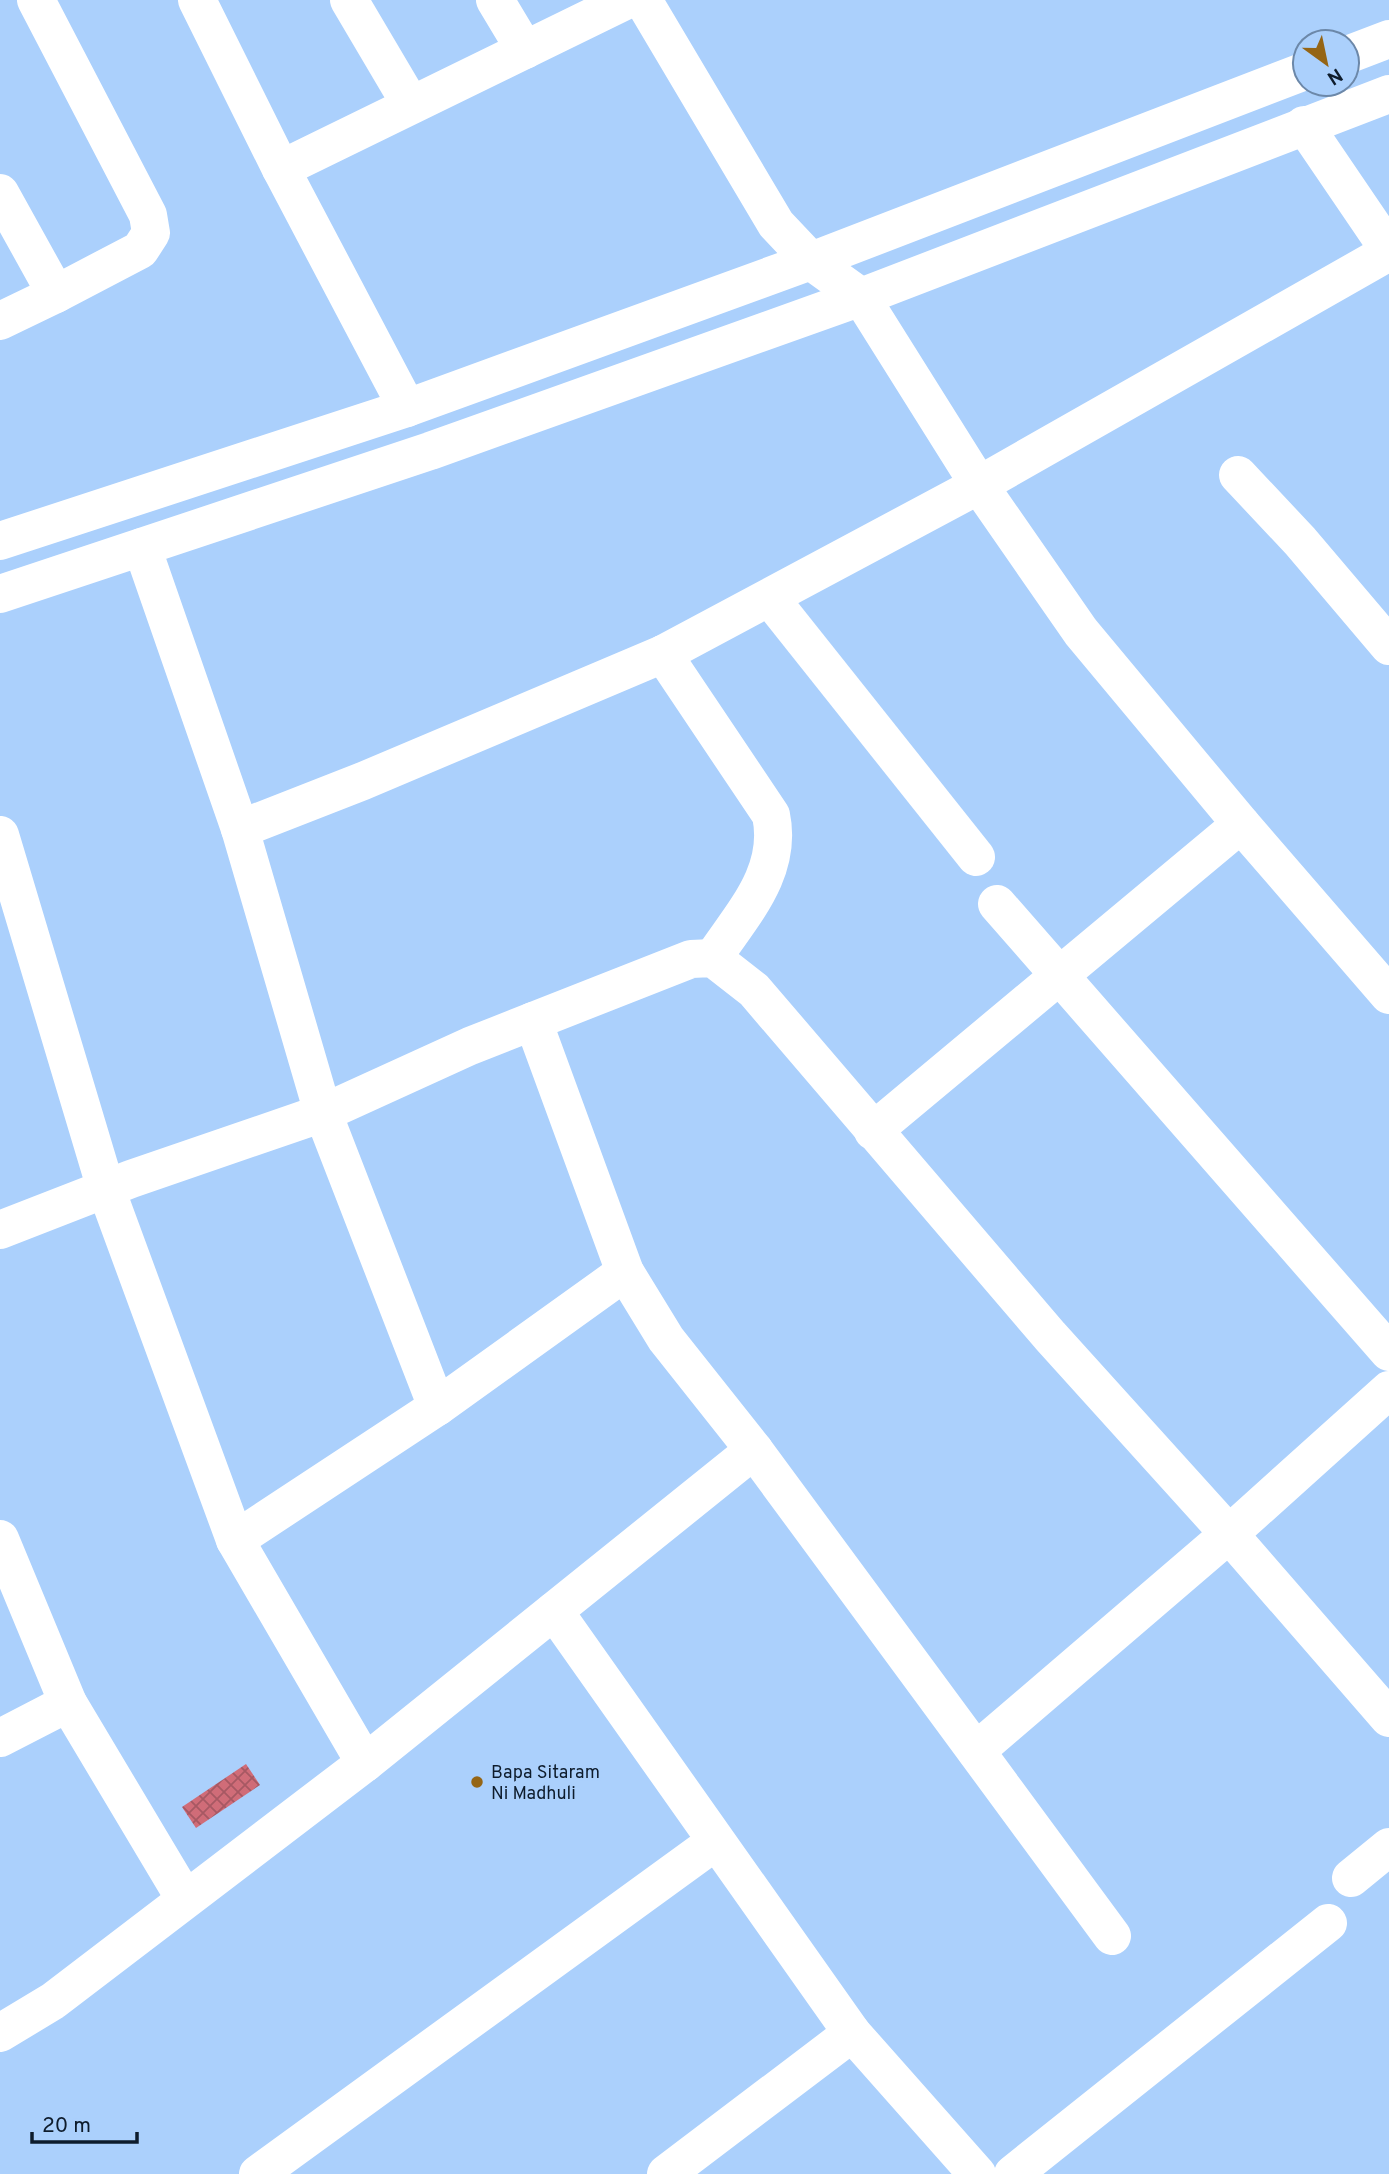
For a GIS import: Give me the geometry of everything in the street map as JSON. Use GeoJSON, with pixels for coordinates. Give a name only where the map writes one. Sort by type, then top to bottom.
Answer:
{"type":"FeatureCollection","features":[{"type":"Feature","properties":{"kind":"street"},"geometry":{"type":"LineString","coordinates":[[0,321],[140,250],[151,233],[148,215],[36,0]]}},
{"type":"Feature","properties":{"kind":"street"},"geometry":{"type":"LineString","coordinates":[[197,0],[281,169],[407,408]]}},
{"type":"Feature","properties":{"kind":"street"},"geometry":{"type":"LineString","coordinates":[[349,0],[411,105]]}},
{"type":"Feature","properties":{"kind":"street"},"geometry":{"type":"LineString","coordinates":[[495,0],[525,50]]}},
{"type":"Feature","properties":{"kind":"street"},"geometry":{"type":"LineString","coordinates":[[281,169],[627,0]]}},
{"type":"Feature","properties":{"kind":"street"},"geometry":{"type":"LineString","coordinates":[[643,0],[776,225],[811,261],[861,297],[979,485],[1081,632],[1241,824],[1389,995]]}},
{"type":"Feature","properties":{"kind":"street"},"geometry":{"type":"LineString","coordinates":[[1361,50],[1389,39]]}},
{"type":"Feature","properties":{"kind":"street"},"geometry":{"type":"LineString","coordinates":[[0,541],[407,408],[811,261],[1291,77]]}},
{"type":"Feature","properties":{"kind":"street"},"geometry":{"type":"LineString","coordinates":[[0,594],[430,451],[861,297],[1389,94]]}},
{"type":"Feature","properties":{"kind":"street"},"geometry":{"type":"LineString","coordinates":[[240,829],[376,776],[663,654],[979,485],[1389,251],[1304,125]]}},
{"type":"Feature","properties":{"kind":"street"},"geometry":{"type":"LineString","coordinates":[[0,193],[56,294]]}},
{"type":"Feature","properties":{"kind":"street"},"geometry":{"type":"LineString","coordinates":[[1238,475],[1300,541],[1389,646]]}},
{"type":"Feature","properties":{"kind":"street"},"geometry":{"type":"LineString","coordinates":[[142,547],[240,829],[323,1113],[437,1408]]}},
{"type":"Feature","properties":{"kind":"street"},"geometry":{"type":"LineString","coordinates":[[770,598],[976,857]]}},
{"type":"Feature","properties":{"kind":"street"},"geometry":{"type":"LineString","coordinates":[[663,654],[771,815],[775,836],[766,878],[713,958]]}},
{"type":"Feature","properties":{"kind":"street"},"geometry":{"type":"LineString","coordinates":[[873,1131],[1241,824]]}},
{"type":"Feature","properties":{"kind":"street"},"geometry":{"type":"LineString","coordinates":[[0,835],[106,1189],[235,1540],[365,1763]]}},
{"type":"Feature","properties":{"kind":"street"},"geometry":{"type":"LineString","coordinates":[[997,904],[1389,1352]]}},
{"type":"Feature","properties":{"kind":"street"},"geometry":{"type":"LineString","coordinates":[[0,1230],[106,1189],[323,1113],[470,1046],[691,959],[713,958],[754,990],[1050,1336],[1230,1534],[1389,1718]]}},
{"type":"Feature","properties":{"kind":"street"},"geometry":{"type":"LineString","coordinates":[[533,1021],[625,1272],[666,1339],[754,1450],[1112,1936]]}},
{"type":"Feature","properties":{"kind":"street"},"geometry":{"type":"LineString","coordinates":[[235,1540],[437,1408],[625,1272]]}},
{"type":"Feature","properties":{"kind":"street"},"geometry":{"type":"LineString","coordinates":[[976,1751],[1230,1534],[1389,1390]]}},
{"type":"Feature","properties":{"kind":"street"},"geometry":{"type":"LineString","coordinates":[[0,2032],[53,2001],[365,1763],[754,1450]]}},
{"type":"Feature","properties":{"kind":"street"},"geometry":{"type":"LineString","coordinates":[[0,1539],[68,1703],[185,1899]]}},
{"type":"Feature","properties":{"kind":"street"},"geometry":{"type":"LineString","coordinates":[[554,1611],[852,2033],[977,2174]]}},
{"type":"Feature","properties":{"kind":"street"},"geometry":{"type":"LineString","coordinates":[[0,1738],[68,1703]]}},
{"type":"Feature","properties":{"kind":"street"},"geometry":{"type":"LineString","coordinates":[[258,2174],[715,1842]]}},
{"type":"Feature","properties":{"kind":"street"},"geometry":{"type":"LineString","coordinates":[[1350,1878],[1389,1847]]}},
{"type":"Feature","properties":{"kind":"street"},"geometry":{"type":"LineString","coordinates":[[1013,2174],[1328,1923]]}},
{"type":"Feature","properties":{"kind":"street"},"geometry":{"type":"LineString","coordinates":[[666,2174],[852,2033]]}},
{"type":"Feature","properties":{"kind":"building"},"geometry":{"type":"Polygon","coordinates":[[[246,1764],[260,1785],[196,1828],[182,1807],[246,1764]]]}},
{"type":"Feature","properties":{"kind":"place","name":"Bapa Sitaram Ni Madhuli"},"geometry":{"type":"Point","coordinates":[477,1782]}}]}
